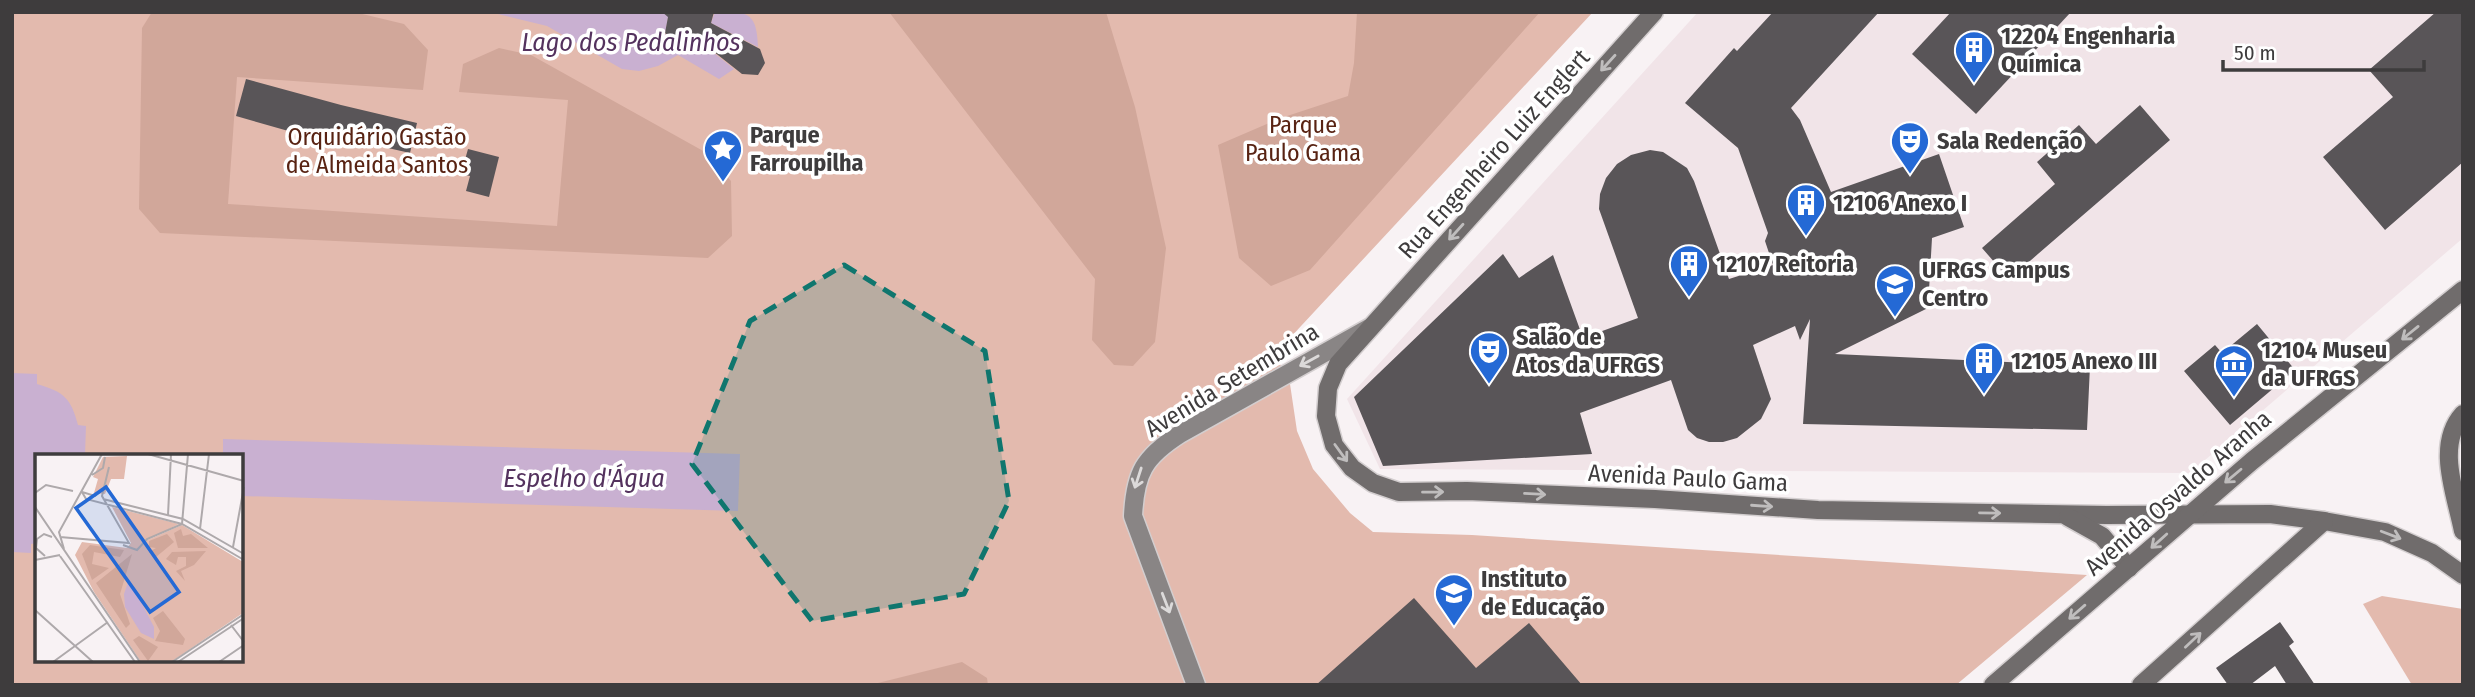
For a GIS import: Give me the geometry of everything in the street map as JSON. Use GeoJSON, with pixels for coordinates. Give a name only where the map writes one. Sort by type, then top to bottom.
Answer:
{"type":"FeatureCollection","features":[{"type":"Feature","properties":{"kind":"main road","name":"Rua Engenheiro Luiz Englert"},"geometry":{"type":"LineString","coordinates":[[1369,328],[1654,12]]}},
{"type":"Feature","properties":{"kind":"main road","name":"Avenida Osvaldo Aranha"},"geometry":{"type":"LineString","coordinates":[[1993,685],[2188,515],[2463,290]]}},
{"type":"Feature","properties":{"kind":"main road","name":"Avenida Paulo Gama"},"geometry":{"type":"LineString","coordinates":[[1369,328],[1338,364],[1328,388],[1326,415],[1334,444],[1352,468],[1373,483],[1399,492],[1467,491],[1655,499],[1818,510],[2270,514],[2385,532],[2432,553],[2463,575]]}},
{"type":"Feature","properties":{"kind":"main road"},"geometry":{"type":"LineString","coordinates":[[2463,414],[2450,435],[2448,455],[2463,531]]}},
{"type":"Feature","properties":{"kind":"main road"},"geometry":{"type":"LineString","coordinates":[[2060,514],[2080,522],[2102,536],[2129,568]]}},
{"type":"Feature","properties":{"kind":"main road"},"geometry":{"type":"LineString","coordinates":[[2141,685],[2324,521]]}},
{"type":"Feature","properties":{"kind":"street","name":"Avenida Setembrina"},"geometry":{"type":"LineString","coordinates":[[1196,685],[1133,516],[1134,490],[1141,467],[1158,448],[1180,434],[1369,328]]}},
{"type":"Feature","properties":{"kind":"highlighted area"},"geometry":{"type":"Polygon","coordinates":[[[844,265],[985,351],[1009,501],[964,594],[812,621],[692,464],[750,321],[844,265]]]}},
{"type":"Feature","properties":{"kind":"shaded area","name":"UFRGS Campus Centro"},"geometry":{"type":"Polygon","coordinates":[[[1698,12],[2463,12],[2463,238],[2190,473],[1380,469],[1347,399],[1698,12]]]}},
{"type":"Feature","properties":{"kind":"green space","name":"Parque Farroupilha"},"geometry":{"type":"Polygon","coordinates":[[[12,12],[1593,12],[1275,354],[1290,384],[1297,431],[1313,469],[1350,513],[1373,532],[1472,535],[2087,575],[1956,685],[12,685],[12,12]]]}},
{"type":"Feature","properties":{"kind":"green space"},"geometry":{"type":"Polygon","coordinates":[[[152,12],[354,12],[404,24],[428,50],[423,90],[237,77],[228,204],[557,226],[568,100],[459,92],[463,64],[499,48],[531,55],[705,152],[731,181],[732,236],[708,258],[160,233],[139,209],[142,28],[152,12]]]}},
{"type":"Feature","properties":{"kind":"green space"},"geometry":{"type":"Polygon","coordinates":[[[889,12],[1106,12],[1135,107],[1166,248],[1155,342],[1133,366],[1114,365],[1092,340],[1095,279],[889,12]]]}},
{"type":"Feature","properties":{"kind":"green space","name":"Parque Paulo Gama"},"geometry":{"type":"Polygon","coordinates":[[[1357,12],[1540,12],[1310,270],[1271,286],[1239,258],[1218,145],[1281,118],[1348,96],[1354,63],[1357,12]]]}},
{"type":"Feature","properties":{"kind":"green space"},"geometry":{"type":"Polygon","coordinates":[[[2382,596],[2463,609],[2463,685],[2412,685],[2363,604],[2382,596]]]}},
{"type":"Feature","properties":{"kind":"green space"},"geometry":{"type":"Polygon","coordinates":[[[962,662],[987,678],[988,685],[870,685],[962,662]]]}},
{"type":"Feature","properties":{"kind":"water","name":"Lago dos Pedalinhos"},"geometry":{"type":"Polygon","coordinates":[[[490,12],[669,12],[665,34],[688,50],[699,41],[734,69],[719,79],[678,55],[658,66],[639,71],[622,69],[547,26],[490,12]]]}},
{"type":"Feature","properties":{"kind":"water","name":"Lago dos Pedalinhos"},"geometry":{"type":"Polygon","coordinates":[[[715,12],[735,12],[748,16],[755,26],[758,47],[711,23],[715,12]]]}},
{"type":"Feature","properties":{"kind":"water"},"geometry":{"type":"Polygon","coordinates":[[[12,373],[37,374],[37,384],[65,397],[78,425],[86,426],[85,454],[35,454],[35,543],[31,544],[31,553],[12,552],[12,373]]]}},
{"type":"Feature","properties":{"kind":"water","name":"Espelho d'Água"},"geometry":{"type":"Polygon","coordinates":[[[223,439],[740,454],[738,511],[243,496],[243,454],[223,454],[223,439]]]}},
{"type":"Feature","properties":{"kind":"building"},"geometry":{"type":"Polygon","coordinates":[[[662,12],[714,12],[711,23],[760,49],[765,63],[758,75],[742,74],[699,40],[688,50],[665,33],[668,17],[662,12]]]}},
{"type":"Feature","properties":{"kind":"building"},"geometry":{"type":"Polygon","coordinates":[[[1773,12],[1879,12],[1791,108],[1800,120],[1831,192],[1939,154],[1964,227],[1932,238],[1928,308],[1835,354],[2090,366],[2087,430],[1803,424],[1810,319],[1800,340],[1795,326],[1753,345],[1771,399],[1761,419],[1737,438],[1709,442],[1697,438],[1688,430],[1671,380],[1580,413],[1592,454],[1383,466],[1354,397],[1503,254],[1519,278],[1553,255],[1583,338],[1638,318],[1599,209],[1600,194],[1606,178],[1617,164],[1631,155],[1650,150],[1663,152],[1687,168],[1729,279],[1773,265],[1765,241],[1768,233],[1738,148],[1685,103],[1734,48],[1737,51],[1773,12]]]}},
{"type":"Feature","properties":{"kind":"building","name":"12204 Engenharia Química"},"geometry":{"type":"Polygon","coordinates":[[[1951,12],[2071,12],[1976,114],[1912,54],[1951,12]]]}},
{"type":"Feature","properties":{"kind":"building"},"geometry":{"type":"Polygon","coordinates":[[[2436,12],[2463,12],[2463,162],[2385,230],[2323,157],[2393,97],[2369,70],[2436,12]]]}},
{"type":"Feature","properties":{"kind":"building"},"geometry":{"type":"Polygon","coordinates":[[[246,79],[417,123],[410,153],[322,133],[320,140],[236,116],[246,79]]]}},
{"type":"Feature","properties":{"kind":"building"},"geometry":{"type":"Polygon","coordinates":[[[2140,105],[2170,140],[2009,279],[1982,248],[2055,184],[2037,162],[2079,125],[2096,144],[2140,105]]]}},
{"type":"Feature","properties":{"kind":"building"},"geometry":{"type":"Polygon","coordinates":[[[468,149],[499,157],[489,197],[466,191],[470,176],[461,174],[468,149]]]}},
{"type":"Feature","properties":{"kind":"building","name":"12104 Museu da UFRGS"},"geometry":{"type":"Polygon","coordinates":[[[2257,324],[2295,370],[2230,425],[2184,371],[2215,345],[2222,353],[2257,324]]]}},
{"type":"Feature","properties":{"kind":"building"},"geometry":{"type":"Polygon","coordinates":[[[1414,598],[1476,668],[1529,623],[1582,685],[1316,685],[1414,598]]]}},
{"type":"Feature","properties":{"kind":"building"},"geometry":{"type":"Polygon","coordinates":[[[2280,622],[2294,642],[2289,646],[2315,685],[2287,685],[2275,666],[2250,685],[2228,685],[2216,668],[2280,622]]]}},
{"type":"Feature","properties":{"kind":"place","name":"12204 Engenharia Química"},"geometry":{"type":"Point","coordinates":[1974,84]}},
{"type":"Feature","properties":{"kind":"place","name":"Sala Redenção"},"geometry":{"type":"Point","coordinates":[1910,175]}},
{"type":"Feature","properties":{"kind":"place","name":"Parque Farroupilha"},"geometry":{"type":"Point","coordinates":[723,183]}},
{"type":"Feature","properties":{"kind":"place","name":"12106 Anexo I"},"geometry":{"type":"Point","coordinates":[1806,237]}},
{"type":"Feature","properties":{"kind":"place","name":"12107 Reitoria"},"geometry":{"type":"Point","coordinates":[1689,298]}},
{"type":"Feature","properties":{"kind":"place","name":"UFRGS Campus Centro"},"geometry":{"type":"Point","coordinates":[1895,318]}},
{"type":"Feature","properties":{"kind":"place","name":"Salão de Atos da UFRGS"},"geometry":{"type":"Point","coordinates":[1489,385]}},
{"type":"Feature","properties":{"kind":"place","name":"12105 Anexo III"},"geometry":{"type":"Point","coordinates":[1984,395]}},
{"type":"Feature","properties":{"kind":"place","name":"12104 Museu da UFRGS"},"geometry":{"type":"Point","coordinates":[2234,398]}},
{"type":"Feature","properties":{"kind":"place","name":"Instituto de Educação"},"geometry":{"type":"Point","coordinates":[1454,627]}},
{"type":"Feature","properties":{"kind":"park label","name":"Orquidário Gastão de Almeida Santos"},"geometry":{"type":"Point","coordinates":[377,151]}}]}
